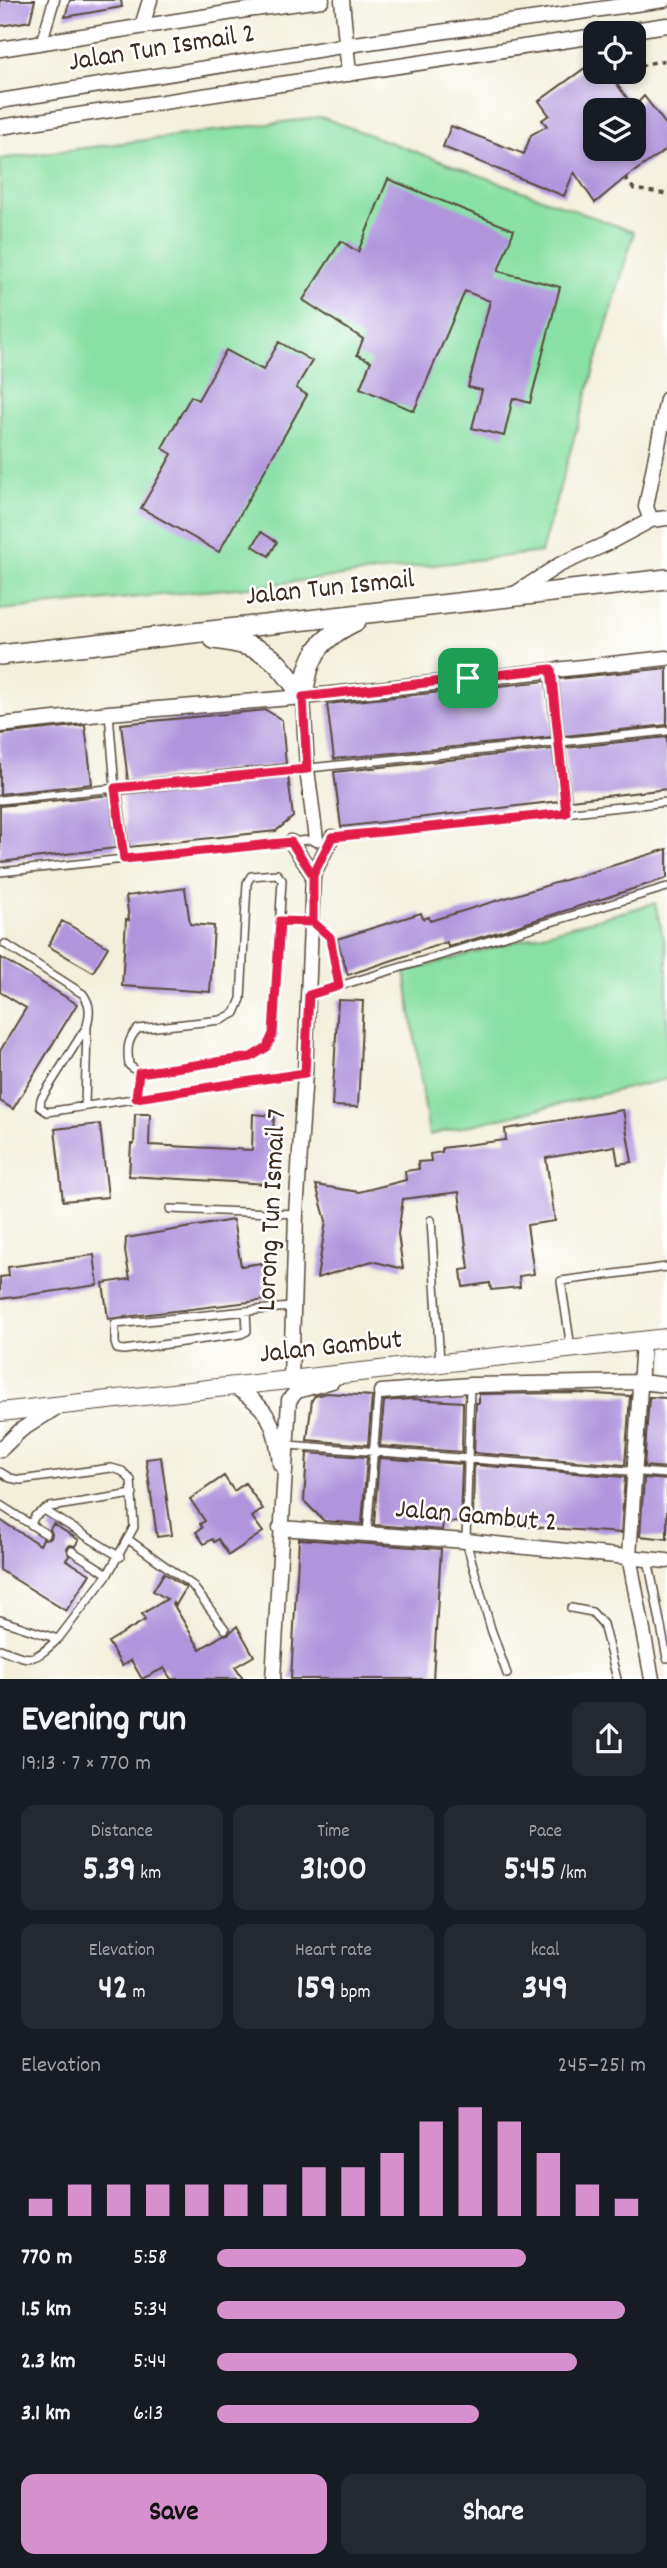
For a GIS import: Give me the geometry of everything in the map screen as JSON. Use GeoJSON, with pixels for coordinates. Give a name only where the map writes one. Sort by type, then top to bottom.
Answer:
{"type":"FeatureCollection","features":[{"type":"Feature","properties":{"kind":"main road","name":"Jalan Tun Ismail"},"geometry":{"type":"LineString","coordinates":[[0,655],[665,578]]}},
{"type":"Feature","properties":{"kind":"main road"},"geometry":{"type":"LineString","coordinates":[[303,697],[306,671],[317,648],[337,630],[372,613]]}},
{"type":"Feature","properties":{"kind":"main road"},"geometry":{"type":"LineString","coordinates":[[185,634],[242,643],[268,655],[280,665],[303,697]]}},
{"type":"Feature","properties":{"kind":"street"},"geometry":{"type":"LineString","coordinates":[[43,41],[54,0]]}},
{"type":"Feature","properties":{"kind":"street"},"geometry":{"type":"LineString","coordinates":[[142,26],[150,0]]}},
{"type":"Feature","properties":{"kind":"street"},"geometry":{"type":"LineString","coordinates":[[0,50],[142,26],[241,5],[322,0]]}},
{"type":"Feature","properties":{"kind":"street"},"geometry":{"type":"LineString","coordinates":[[342,0],[349,74]]}},
{"type":"Feature","properties":{"kind":"street","name":"Jalan Tun Ismail 2"},"geometry":{"type":"LineString","coordinates":[[0,101],[348,45],[664,0]]}},
{"type":"Feature","properties":{"kind":"street"},"geometry":{"type":"LineString","coordinates":[[646,28],[667,25]]}},
{"type":"Feature","properties":{"kind":"street","name":"Jalan Tun Ismail 2"},"geometry":{"type":"LineString","coordinates":[[0,127],[583,38]]}},
{"type":"Feature","properties":{"kind":"street"},"geometry":{"type":"LineString","coordinates":[[650,520],[646,507],[662,447],[667,399]]}},
{"type":"Feature","properties":{"kind":"street"},"geometry":{"type":"LineString","coordinates":[[510,598],[559,565],[650,520],[667,518]]}},
{"type":"Feature","properties":{"kind":"street"},"geometry":{"type":"LineString","coordinates":[[0,725],[303,697],[667,658]]}},
{"type":"Feature","properties":{"kind":"street"},"geometry":{"type":"LineString","coordinates":[[303,697],[307,769],[316,839]]}},
{"type":"Feature","properties":{"kind":"street","name":"Lorong Tun Ismail 7"},"geometry":{"type":"LineString","coordinates":[[291,1380],[296,1214],[313,922],[313,875],[332,837]]}},
{"type":"Feature","properties":{"kind":"street"},"geometry":{"type":"LineString","coordinates":[[291,842],[313,875]]}},
{"type":"Feature","properties":{"kind":"street","name":"Jalan Gambut"},"geometry":{"type":"LineString","coordinates":[[0,1412],[667,1338]]}},
{"type":"Feature","properties":{"kind":"street"},"geometry":{"type":"LineString","coordinates":[[643,1341],[629,1556],[652,1679]]}},
{"type":"Feature","properties":{"kind":"street"},"geometry":{"type":"LineString","coordinates":[[468,1360],[470,1385]]}},
{"type":"Feature","properties":{"kind":"street"},"geometry":{"type":"LineString","coordinates":[[407,1367],[408,1390]]}},
{"type":"Feature","properties":{"kind":"street"},"geometry":{"type":"LineString","coordinates":[[273,1679],[289,1400],[297,1391],[364,1371]]}},
{"type":"Feature","properties":{"kind":"street"},"geometry":{"type":"LineString","coordinates":[[381,1392],[470,1385],[640,1382],[667,1385]]}},
{"type":"Feature","properties":{"kind":"street"},"geometry":{"type":"LineString","coordinates":[[233,1385],[250,1396],[269,1415],[277,1438],[282,1489]]}},
{"type":"Feature","properties":{"kind":"street"},"geometry":{"type":"LineString","coordinates":[[0,1450],[21,1430],[62,1404]]}},
{"type":"Feature","properties":{"kind":"street","name":"Jalan Gambut 2"},"geometry":{"type":"LineString","coordinates":[[280,1528],[466,1541],[667,1561]]}},
{"type":"Feature","properties":{"kind":"lane"},"geometry":{"type":"LineString","coordinates":[[551,669],[566,813]]}},
{"type":"Feature","properties":{"kind":"lane"},"geometry":{"type":"LineString","coordinates":[[109,713],[124,859]]}},
{"type":"Feature","properties":{"kind":"lane"},"geometry":{"type":"LineString","coordinates":[[0,800],[667,731]]}},
{"type":"Feature","properties":{"kind":"lane"},"geometry":{"type":"LineString","coordinates":[[0,872],[667,802]]}},
{"type":"Feature","properties":{"kind":"lane"},"geometry":{"type":"LineString","coordinates":[[277,874],[282,880],[280,921],[273,1034],[267,1047],[251,1057],[139,1073],[129,1065],[130,1036],[138,1029],[221,1020],[235,1013],[242,999],[247,883],[251,876],[277,874]]}},
{"type":"Feature","properties":{"kind":"lane"},"geometry":{"type":"LineString","coordinates":[[309,995],[667,887]]}},
{"type":"Feature","properties":{"kind":"lane"},"geometry":{"type":"LineString","coordinates":[[280,921],[313,922],[330,937],[339,986]]}},
{"type":"Feature","properties":{"kind":"lane"},"geometry":{"type":"LineString","coordinates":[[5,944],[83,994],[89,1002],[85,1106]]}},
{"type":"Feature","properties":{"kind":"lane"},"geometry":{"type":"LineString","coordinates":[[87,1026],[41,1099],[40,1107],[47,1112],[305,1073]]}},
{"type":"Feature","properties":{"kind":"lane"},"geometry":{"type":"LineString","coordinates":[[136,1098],[139,1073]]}},
{"type":"Feature","properties":{"kind":"lane"},"geometry":{"type":"LineString","coordinates":[[170,1209],[296,1214]]}},
{"type":"Feature","properties":{"kind":"lane"},"geometry":{"type":"LineString","coordinates":[[431,1220],[440,1363]]}},
{"type":"Feature","properties":{"kind":"lane"},"geometry":{"type":"LineString","coordinates":[[572,1349],[561,1282],[667,1267]]}},
{"type":"Feature","properties":{"kind":"lane"},"geometry":{"type":"LineString","coordinates":[[246,1311],[247,1331],[241,1334],[124,1350],[117,1349],[115,1343],[115,1324],[246,1311],[294,1307]]}},
{"type":"Feature","properties":{"kind":"lane"},"geometry":{"type":"LineString","coordinates":[[470,1385],[466,1541],[507,1674]]}},
{"type":"Feature","properties":{"kind":"lane"},"geometry":{"type":"LineString","coordinates":[[367,1534],[378,1395],[381,1392]]}},
{"type":"Feature","properties":{"kind":"lane"},"geometry":{"type":"LineString","coordinates":[[288,1445],[667,1474]]}},
{"type":"Feature","properties":{"kind":"lane"},"geometry":{"type":"LineString","coordinates":[[0,1472],[20,1480],[111,1468],[122,1471],[131,1480],[134,1527],[120,1557],[58,1639],[36,1658],[26,1658],[0,1649]]}},
{"type":"Feature","properties":{"kind":"lane"},"geometry":{"type":"LineString","coordinates":[[31,1524],[35,1517],[50,1507],[133,1494]]}},
{"type":"Feature","properties":{"kind":"lane"},"geometry":{"type":"LineString","coordinates":[[0,1505],[46,1534]]}},
{"type":"Feature","properties":{"kind":"lane"},"geometry":{"type":"LineString","coordinates":[[44,1510],[120,1557]]}},
{"type":"Feature","properties":{"kind":"lane"},"geometry":{"type":"LineString","coordinates":[[129,1540],[192,1585],[225,1629]]}},
{"type":"Feature","properties":{"kind":"lane"},"geometry":{"type":"LineString","coordinates":[[72,1550],[108,1574]]}},
{"type":"Feature","properties":{"kind":"lane"},"geometry":{"type":"LineString","coordinates":[[648,1559],[667,1658]]}},
{"type":"Feature","properties":{"kind":"lane"},"geometry":{"type":"LineString","coordinates":[[571,1608],[592,1612],[603,1624],[617,1679]]}},
{"type":"Feature","properties":{"kind":"lane"},"geometry":{"type":"LineString","coordinates":[[0,1620],[58,1639]]}},
{"type":"Feature","properties":{"kind":"path"},"geometry":{"type":"LineString","coordinates":[[646,64],[667,60]]}},
{"type":"Feature","properties":{"kind":"path"},"geometry":{"type":"LineString","coordinates":[[625,178],[634,189],[667,194]]}},
{"type":"Feature","properties":{"kind":"green space"},"geometry":{"type":"Polygon","coordinates":[[[321,117],[634,232],[541,552],[258,586],[0,610],[0,159],[321,117]]]}},
{"type":"Feature","properties":{"kind":"green space"},"geometry":{"type":"Polygon","coordinates":[[[655,903],[667,952],[667,1079],[429,1135],[405,972],[655,903]]]}},
{"type":"Feature","properties":{"kind":"building"},"geometry":{"type":"Polygon","coordinates":[[[0,0],[35,0],[30,21],[0,26],[0,0]]]}},
{"type":"Feature","properties":{"kind":"building"},"geometry":{"type":"Polygon","coordinates":[[[70,0],[121,0],[122,7],[65,17],[70,0]]]}},
{"type":"Feature","properties":{"kind":"building"},"geometry":{"type":"Polygon","coordinates":[[[583,69],[583,84],[617,84],[627,98],[583,98],[583,161],[646,161],[646,99],[667,126],[667,149],[595,203],[574,172],[564,196],[443,147],[451,126],[524,154],[531,135],[547,126],[542,120],[549,115],[539,101],[583,69]]]}},
{"type":"Feature","properties":{"kind":"building"},"geometry":{"type":"Polygon","coordinates":[[[388,179],[514,230],[498,271],[560,287],[530,403],[513,398],[504,436],[472,428],[482,390],[468,387],[490,301],[465,291],[414,411],[360,388],[371,361],[357,355],[363,339],[303,300],[341,241],[358,252],[388,179]]]}},
{"type":"Feature","properties":{"kind":"building"},"geometry":{"type":"Polygon","coordinates":[[[279,342],[312,361],[296,388],[307,395],[219,552],[141,508],[172,454],[162,448],[191,396],[198,400],[226,350],[263,370],[279,342]]]}},
{"type":"Feature","properties":{"kind":"building"},"geometry":{"type":"Polygon","coordinates":[[[261,532],[277,542],[269,556],[253,546],[261,532]]]}},
{"type":"Feature","properties":{"kind":"building"},"geometry":{"type":"Polygon","coordinates":[[[667,668],[667,725],[564,736],[558,679],[667,668]]]}},
{"type":"Feature","properties":{"kind":"building"},"geometry":{"type":"Polygon","coordinates":[[[546,681],[552,737],[334,759],[327,704],[546,681]]]}},
{"type":"Feature","properties":{"kind":"building"},"geometry":{"type":"Polygon","coordinates":[[[266,710],[282,720],[286,764],[128,781],[121,724],[266,710]]]}},
{"type":"Feature","properties":{"kind":"building"},"geometry":{"type":"Polygon","coordinates":[[[85,725],[92,784],[0,794],[0,734],[85,725]]]}},
{"type":"Feature","properties":{"kind":"building"},"geometry":{"type":"Polygon","coordinates":[[[667,737],[667,789],[571,800],[565,748],[667,737]]]}},
{"type":"Feature","properties":{"kind":"building"},"geometry":{"type":"Polygon","coordinates":[[[553,749],[559,801],[341,827],[334,772],[553,749]]]}},
{"type":"Feature","properties":{"kind":"building"},"geometry":{"type":"Polygon","coordinates":[[[288,776],[293,817],[276,831],[129,847],[122,794],[288,776]]]}},
{"type":"Feature","properties":{"kind":"building"},"geometry":{"type":"Polygon","coordinates":[[[110,795],[116,848],[0,862],[0,806],[110,795]]]}},
{"type":"Feature","properties":{"kind":"building"},"geometry":{"type":"Polygon","coordinates":[[[667,849],[667,878],[448,947],[447,942],[348,975],[337,939],[421,913],[423,919],[429,917],[430,921],[667,849]]]}},
{"type":"Feature","properties":{"kind":"building"},"geometry":{"type":"Polygon","coordinates":[[[185,888],[190,924],[214,926],[210,992],[122,986],[126,919],[129,920],[126,896],[185,888]]]}},
{"type":"Feature","properties":{"kind":"building"},"geometry":{"type":"Polygon","coordinates":[[[62,921],[108,947],[93,972],[48,946],[62,921]]]}},
{"type":"Feature","properties":{"kind":"building"},"geometry":{"type":"Polygon","coordinates":[[[0,957],[77,1004],[13,1109],[0,1101],[0,1051],[26,1008],[0,992],[0,957]]]}},
{"type":"Feature","properties":{"kind":"building"},"geometry":{"type":"Polygon","coordinates":[[[338,1000],[363,1001],[358,1107],[332,1106],[338,1000]]]}},
{"type":"Feature","properties":{"kind":"building"},"geometry":{"type":"Polygon","coordinates":[[[623,1110],[632,1162],[618,1164],[615,1146],[546,1158],[555,1221],[527,1225],[534,1274],[519,1276],[520,1287],[491,1290],[490,1283],[463,1287],[461,1270],[469,1269],[459,1192],[403,1199],[398,1234],[403,1269],[372,1261],[317,1278],[326,1221],[316,1185],[359,1192],[406,1180],[405,1171],[419,1169],[418,1162],[431,1161],[430,1154],[442,1152],[442,1148],[506,1140],[505,1129],[623,1110]]]}},
{"type":"Feature","properties":{"kind":"building"},"geometry":{"type":"Polygon","coordinates":[[[135,1114],[150,1114],[149,1145],[252,1150],[253,1114],[274,1116],[269,1184],[129,1176],[135,1114]]]}},
{"type":"Feature","properties":{"kind":"building"},"geometry":{"type":"Polygon","coordinates":[[[100,1124],[108,1197],[63,1201],[55,1129],[100,1124]]]}},
{"type":"Feature","properties":{"kind":"building"},"geometry":{"type":"Polygon","coordinates":[[[233,1220],[241,1266],[262,1263],[266,1300],[108,1319],[103,1283],[130,1279],[125,1251],[126,1238],[233,1220]]]}},
{"type":"Feature","properties":{"kind":"building"},"geometry":{"type":"Polygon","coordinates":[[[94,1255],[98,1285],[0,1299],[0,1277],[9,1276],[8,1267],[94,1255]]]}},
{"type":"Feature","properties":{"kind":"building"},"geometry":{"type":"Polygon","coordinates":[[[327,1393],[372,1396],[368,1445],[307,1440],[312,1400],[315,1396],[327,1393]]]}},
{"type":"Feature","properties":{"kind":"building"},"geometry":{"type":"Polygon","coordinates":[[[576,1393],[630,1396],[625,1465],[474,1453],[476,1403],[479,1403],[479,1394],[576,1393]]]}},
{"type":"Feature","properties":{"kind":"building"},"geometry":{"type":"Polygon","coordinates":[[[649,1397],[667,1398],[667,1468],[644,1466],[649,1397]]]}},
{"type":"Feature","properties":{"kind":"building"},"geometry":{"type":"Polygon","coordinates":[[[412,1399],[463,1402],[462,1452],[380,1446],[384,1401],[412,1399]]]}},
{"type":"Feature","properties":{"kind":"building"},"geometry":{"type":"Polygon","coordinates":[[[307,1453],[367,1457],[362,1524],[324,1521],[304,1501],[307,1453]]]}},
{"type":"Feature","properties":{"kind":"building"},"geometry":{"type":"Polygon","coordinates":[[[161,1457],[172,1535],[157,1537],[146,1459],[161,1457]]]}},
{"type":"Feature","properties":{"kind":"building"},"geometry":{"type":"Polygon","coordinates":[[[379,1458],[462,1464],[460,1522],[443,1523],[442,1530],[374,1525],[379,1458]]]}},
{"type":"Feature","properties":{"kind":"building"},"geometry":{"type":"Polygon","coordinates":[[[474,1465],[625,1477],[621,1533],[473,1523],[474,1465]]]}},
{"type":"Feature","properties":{"kind":"building"},"geometry":{"type":"Polygon","coordinates":[[[224,1476],[234,1491],[245,1483],[263,1509],[252,1517],[263,1532],[229,1555],[218,1539],[204,1544],[196,1532],[202,1528],[200,1524],[205,1521],[190,1499],[224,1476]]]}},
{"type":"Feature","properties":{"kind":"building"},"geometry":{"type":"Polygon","coordinates":[[[644,1478],[667,1480],[667,1539],[640,1536],[644,1478]]]}},
{"type":"Feature","properties":{"kind":"building"},"geometry":{"type":"Polygon","coordinates":[[[0,1520],[40,1545],[43,1539],[51,1538],[50,1529],[53,1524],[79,1540],[75,1546],[70,1545],[67,1548],[69,1556],[66,1560],[90,1574],[66,1611],[0,1570],[0,1520]]]}},
{"type":"Feature","properties":{"kind":"building"},"geometry":{"type":"Polygon","coordinates":[[[299,1539],[441,1549],[433,1679],[291,1679],[299,1539]]]}},
{"type":"Feature","properties":{"kind":"building"},"geometry":{"type":"Polygon","coordinates":[[[164,1573],[186,1588],[176,1605],[172,1602],[200,1649],[237,1626],[254,1656],[235,1667],[243,1679],[171,1679],[164,1668],[142,1679],[131,1660],[122,1666],[108,1642],[145,1620],[142,1614],[167,1599],[153,1591],[164,1573]]]}},
{"type":"Feature","properties":{"kind":"route"},"geometry":{"type":"LineString","coordinates":[[468,678],[303,697],[307,769],[115,788],[124,859],[291,842],[313,875],[313,922],[280,921],[273,1034],[267,1047],[251,1057],[139,1073],[136,1098],[305,1073],[309,995],[339,986],[330,937],[313,922],[313,875],[332,837],[566,813],[551,669],[468,678]]}}]}
